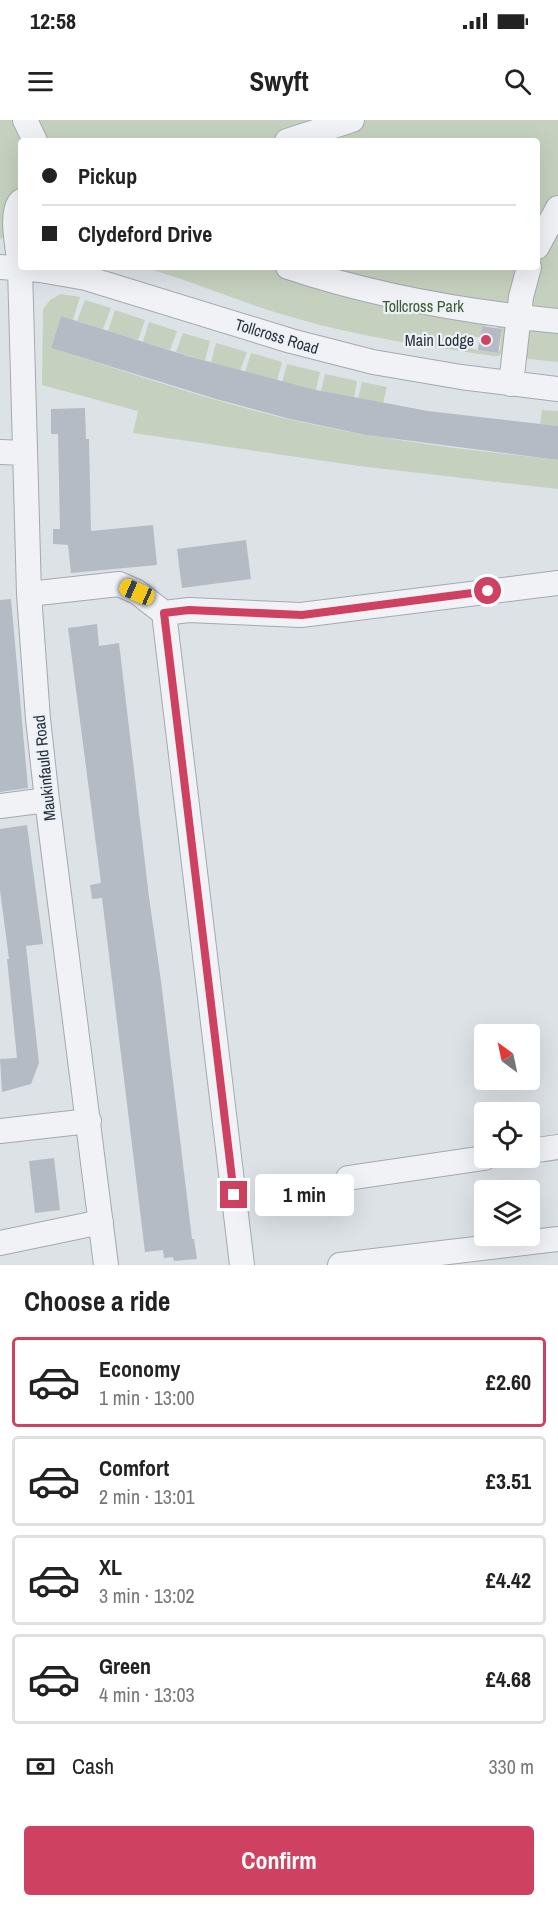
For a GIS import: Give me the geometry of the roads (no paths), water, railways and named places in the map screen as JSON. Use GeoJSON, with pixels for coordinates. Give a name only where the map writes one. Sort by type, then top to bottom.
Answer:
{"type":"FeatureCollection","features":[{"type":"Feature","properties":{"kind":"street"},"geometry":{"type":"LineString","coordinates":[[25,120],[34,138]]}},
{"type":"Feature","properties":{"kind":"street"},"geometry":{"type":"LineString","coordinates":[[296,138],[352,120]]}},
{"type":"Feature","properties":{"kind":"street","name":"Maukinfauld Road"},"geometry":{"type":"LineString","coordinates":[[18,204],[10,268],[26,453],[29,594],[47,800],[106,1265]]}},
{"type":"Feature","properties":{"kind":"street"},"geometry":{"type":"LineString","coordinates":[[540,242],[558,208]]}},
{"type":"Feature","properties":{"kind":"street","name":"Tollcross Road"},"geometry":{"type":"LineString","coordinates":[[25,270],[86,278],[291,341],[362,360],[412,370],[558,389]]}},
{"type":"Feature","properties":{"kind":"street"},"geometry":{"type":"LineString","coordinates":[[298,270],[411,299],[558,321]]}},
{"type":"Feature","properties":{"kind":"street"},"geometry":{"type":"LineString","coordinates":[[511,384],[521,297],[529,270]]}},
{"type":"Feature","properties":{"kind":"street"},"geometry":{"type":"LineString","coordinates":[[0,452],[26,453]]}},
{"type":"Feature","properties":{"kind":"street"},"geometry":{"type":"LineString","coordinates":[[29,594],[119,584],[137,592],[164,613],[189,610],[302,615],[558,583]]}},
{"type":"Feature","properties":{"kind":"street"},"geometry":{"type":"LineString","coordinates":[[164,613],[242,1265]]}},
{"type":"Feature","properties":{"kind":"street"},"geometry":{"type":"LineString","coordinates":[[0,806],[47,800]]}},
{"type":"Feature","properties":{"kind":"street"},"geometry":{"type":"LineString","coordinates":[[0,1131],[89,1121]]}},
{"type":"Feature","properties":{"kind":"street"},"geometry":{"type":"LineString","coordinates":[[540,1150],[558,1147]]}},
{"type":"Feature","properties":{"kind":"street"},"geometry":{"type":"LineString","coordinates":[[348,1178],[474,1159]]}},
{"type":"Feature","properties":{"kind":"street"},"geometry":{"type":"LineString","coordinates":[[0,1243],[101,1222]]}},
{"type":"Feature","properties":{"kind":"street"},"geometry":{"type":"LineString","coordinates":[[340,1265],[558,1239]]}},
{"type":"Feature","properties":{"kind":"place","name":"Main Lodge"},"geometry":{"type":"Point","coordinates":[486,340]}},
{"type":"Feature","properties":{"kind":"park label","name":"Tollcross Park"},"geometry":{"type":"Point","coordinates":[423,306]}}]}
